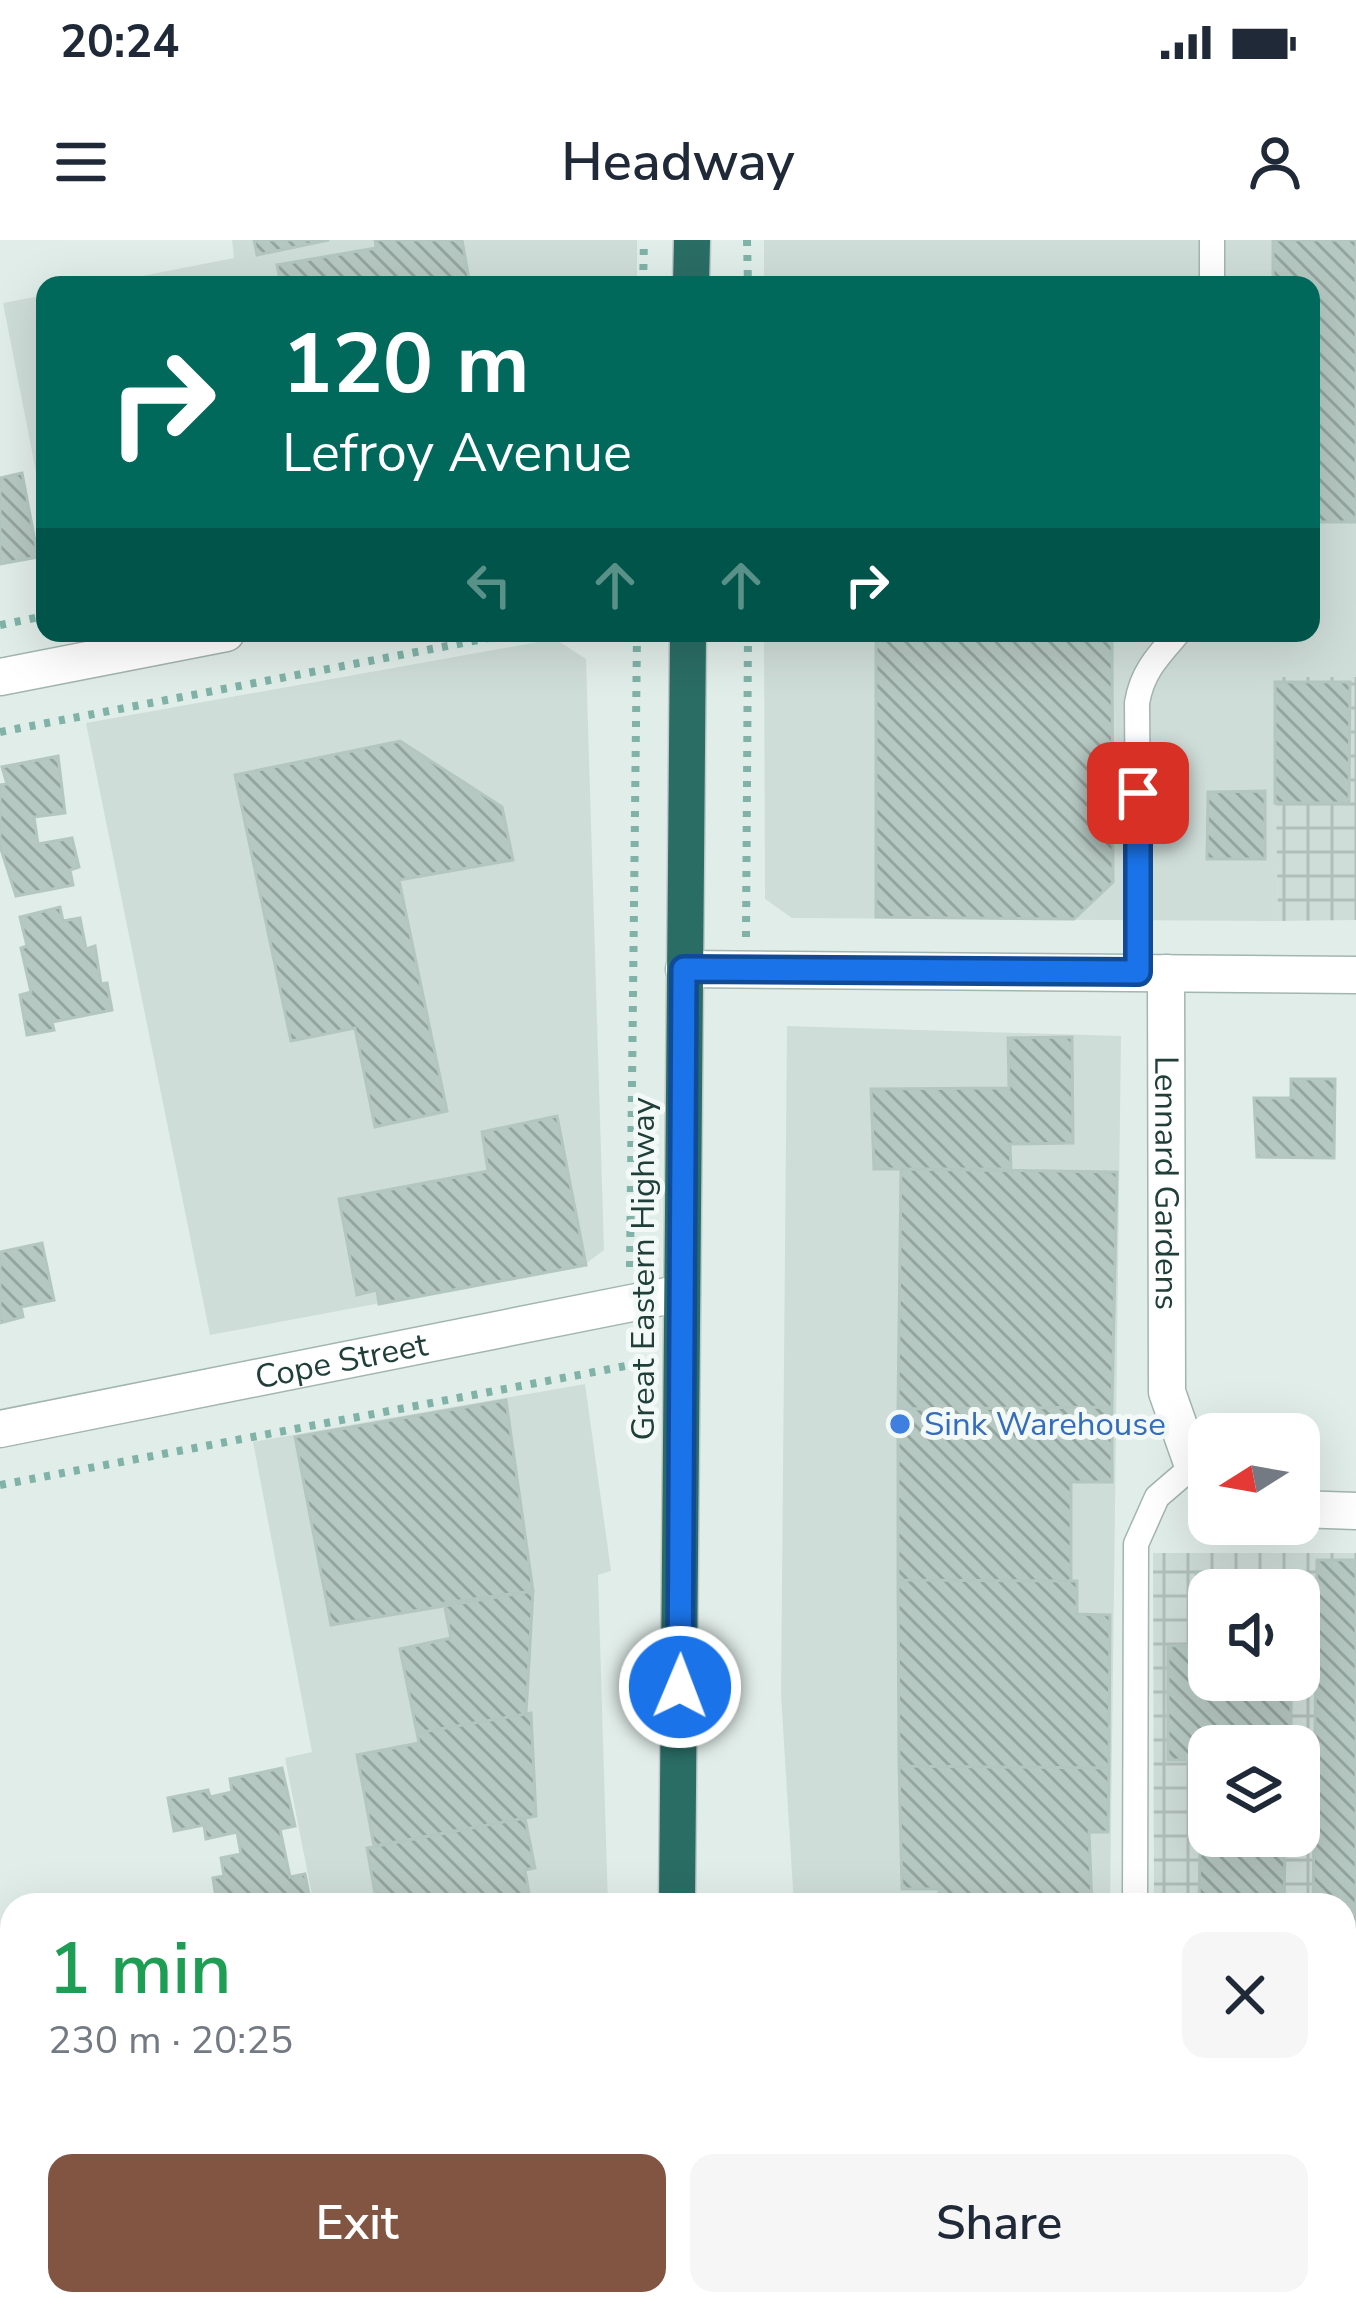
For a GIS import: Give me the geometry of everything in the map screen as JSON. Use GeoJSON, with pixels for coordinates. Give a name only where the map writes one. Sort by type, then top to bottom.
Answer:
{"type":"FeatureCollection","features":[{"type":"Feature","properties":{"kind":"highway"},"geometry":{"type":"LineString","coordinates":[[692,240],[692,276]]}},
{"type":"Feature","properties":{"kind":"highway","name":"Great Eastern Highway"},"geometry":{"type":"LineString","coordinates":[[677,1893],[688,642]]}},
{"type":"Feature","properties":{"kind":"street"},"geometry":{"type":"LineString","coordinates":[[0,677],[180,642]]}},
{"type":"Feature","properties":{"kind":"street"},"geometry":{"type":"LineString","coordinates":[[684,969],[1356,975]]}},
{"type":"Feature","properties":{"kind":"street","name":"Lennard Gardens"},"geometry":{"type":"LineString","coordinates":[[1152,972],[1167,1392],[1188,1441]]}},
{"type":"Feature","properties":{"kind":"street","name":"Cope Street"},"geometry":{"type":"LineString","coordinates":[[0,1429],[682,1293]]}},
{"type":"Feature","properties":{"kind":"street"},"geometry":{"type":"LineString","coordinates":[[1320,1510],[1356,1511]]}},
{"type":"Feature","properties":{"kind":"lane"},"geometry":{"type":"LineString","coordinates":[[1212,240],[1212,276]]}},
{"type":"Feature","properties":{"kind":"lane","name":"Lennard Gardens"},"geometry":{"type":"LineString","coordinates":[[1152,972],[1137,703],[1148,666],[1170,642]]}},
{"type":"Feature","properties":{"kind":"lane"},"geometry":{"type":"LineString","coordinates":[[1135,1893],[1136,1544],[1157,1497],[1188,1479]]}},
{"type":"Feature","properties":{"kind":"path"},"geometry":{"type":"LineString","coordinates":[[643,276],[644,240]]}},
{"type":"Feature","properties":{"kind":"path"},"geometry":{"type":"LineString","coordinates":[[748,240],[748,276]]}},
{"type":"Feature","properties":{"kind":"path"},"geometry":{"type":"LineString","coordinates":[[0,625],[36,618]]}},
{"type":"Feature","properties":{"kind":"path"},"geometry":{"type":"LineString","coordinates":[[0,732],[468,642]]}},
{"type":"Feature","properties":{"kind":"path"},"geometry":{"type":"LineString","coordinates":[[630,1273],[637,642]]}},
{"type":"Feature","properties":{"kind":"path"},"geometry":{"type":"LineString","coordinates":[[746,968],[748,642]]}},
{"type":"Feature","properties":{"kind":"path"},"geometry":{"type":"LineString","coordinates":[[0,1485],[631,1364]]}},
{"type":"Feature","properties":{"kind":"shaded area"},"geometry":{"type":"Polygon","coordinates":[[[232,240],[637,240],[637,276],[142,276],[234,258],[232,240]]]}},
{"type":"Feature","properties":{"kind":"shaded area"},"geometry":{"type":"Polygon","coordinates":[[[764,240],[1356,240],[1356,677],[1275,677],[1278,921],[792,918],[765,899],[764,642],[1320,642],[1320,276],[764,276],[764,240]]]}},
{"type":"Feature","properties":{"kind":"shaded area"},"geometry":{"type":"Polygon","coordinates":[[[36,297],[36,472],[3,303],[36,297]]]}},
{"type":"Feature","properties":{"kind":"shaded area"},"geometry":{"type":"Polygon","coordinates":[[[538,642],[560,642],[586,659],[604,1250],[584,1265],[210,1335],[86,723],[538,642]]]}},
{"type":"Feature","properties":{"kind":"shaded area"},"geometry":{"type":"Polygon","coordinates":[[[1274,677],[1356,677],[1356,920],[1278,921],[1274,677]]]}},
{"type":"Feature","properties":{"kind":"shaded area"},"geometry":{"type":"Polygon","coordinates":[[[787,1026],[1121,1036],[1110,1893],[793,1893],[781,1695],[787,1026]]]}},
{"type":"Feature","properties":{"kind":"shaded area"},"geometry":{"type":"Polygon","coordinates":[[[585,1384],[611,1571],[598,1575],[608,1893],[312,1893],[285,1758],[312,1752],[253,1442],[585,1384]]]}},
{"type":"Feature","properties":{"kind":"shaded area"},"geometry":{"type":"Polygon","coordinates":[[[1153,1553],[1356,1553],[1356,1893],[1154,1893],[1153,1553]]]}},
{"type":"Feature","properties":{"kind":"building"},"geometry":{"type":"Polygon","coordinates":[[[254,240],[329,240],[257,255],[254,240]]]}},
{"type":"Feature","properties":{"kind":"building"},"geometry":{"type":"Polygon","coordinates":[[[375,240],[462,240],[468,276],[279,276],[277,265],[376,248],[375,240]]]}},
{"type":"Feature","properties":{"kind":"building"},"geometry":{"type":"Polygon","coordinates":[[[1273,240],[1356,240],[1356,522],[1320,522],[1320,276],[1273,276],[1273,240]]]}},
{"type":"Feature","properties":{"kind":"building"},"geometry":{"type":"Polygon","coordinates":[[[22,473],[36,557],[0,564],[0,478],[22,473]]]}},
{"type":"Feature","properties":{"kind":"building"},"geometry":{"type":"Polygon","coordinates":[[[876,642],[1112,642],[1113,882],[1074,919],[876,917],[876,642]]]}},
{"type":"Feature","properties":{"kind":"building"},"geometry":{"type":"Polygon","coordinates":[[[1275,682],[1350,682],[1349,803],[1275,803],[1275,682]]]}},
{"type":"Feature","properties":{"kind":"building"},"geometry":{"type":"Polygon","coordinates":[[[400,741],[502,807],[513,860],[399,880],[447,1111],[375,1127],[355,1028],[291,1041],[235,775],[400,741]]]}},
{"type":"Feature","properties":{"kind":"building"},"geometry":{"type":"Polygon","coordinates":[[[58,756],[65,813],[34,817],[38,844],[72,838],[79,867],[70,870],[73,885],[16,896],[0,846],[0,785],[7,784],[2,767],[58,756]]]}},
{"type":"Feature","properties":{"kind":"building"},"geometry":{"type":"Polygon","coordinates":[[[1265,791],[1265,859],[1207,859],[1208,792],[1265,791]]]}},
{"type":"Feature","properties":{"kind":"building"},"geometry":{"type":"Polygon","coordinates":[[[60,907],[63,921],[80,918],[86,949],[95,946],[101,984],[107,983],[112,1010],[52,1022],[54,1030],[27,1035],[20,995],[31,992],[20,917],[60,907]]]}},
{"type":"Feature","properties":{"kind":"building"},"geometry":{"type":"Polygon","coordinates":[[[1072,1037],[1073,1143],[1010,1144],[1011,1169],[874,1169],[871,1089],[1009,1088],[1008,1038],[1072,1037]]]}},
{"type":"Feature","properties":{"kind":"building"},"geometry":{"type":"Polygon","coordinates":[[[1291,1079],[1335,1079],[1334,1158],[1257,1157],[1254,1098],[1291,1098],[1291,1079]]]}},
{"type":"Feature","properties":{"kind":"building"},"geometry":{"type":"Polygon","coordinates":[[[557,1116],[586,1265],[379,1304],[377,1290],[357,1295],[339,1199],[488,1171],[482,1132],[557,1116]]]}},
{"type":"Feature","properties":{"kind":"building"},"geometry":{"type":"Polygon","coordinates":[[[901,1169],[1117,1172],[1112,1407],[898,1409],[901,1169]]]}},
{"type":"Feature","properties":{"kind":"building"},"geometry":{"type":"Polygon","coordinates":[[[42,1243],[54,1300],[21,1307],[23,1317],[0,1323],[0,1252],[42,1243]]]}},
{"type":"Feature","properties":{"kind":"building"},"geometry":{"type":"Polygon","coordinates":[[[506,1400],[533,1591],[331,1625],[295,1437],[506,1400]]]}},
{"type":"Feature","properties":{"kind":"building"},"geometry":{"type":"Polygon","coordinates":[[[1112,1407],[1112,1482],[1071,1482],[1071,1581],[898,1580],[898,1409],[1112,1407]]]}},
{"type":"Feature","properties":{"kind":"building"},"geometry":{"type":"Polygon","coordinates":[[[1317,1560],[1356,1560],[1356,1893],[1313,1893],[1314,1857],[1320,1857],[1317,1560]]]}},
{"type":"Feature","properties":{"kind":"building"},"geometry":{"type":"Polygon","coordinates":[[[898,1580],[1077,1581],[1077,1614],[1110,1615],[1109,1768],[899,1766],[898,1580]]]}},
{"type":"Feature","properties":{"kind":"building"},"geometry":{"type":"Polygon","coordinates":[[[533,1591],[526,1714],[417,1733],[400,1649],[451,1638],[444,1603],[533,1591]]]}},
{"type":"Feature","properties":{"kind":"building"},"geometry":{"type":"Polygon","coordinates":[[[1188,1645],[1188,1701],[1291,1701],[1291,1725],[1188,1725],[1188,1760],[1168,1760],[1168,1646],[1188,1645]]]}},
{"type":"Feature","properties":{"kind":"building"},"geometry":{"type":"Polygon","coordinates":[[[531,1713],[536,1816],[374,1846],[357,1755],[419,1743],[417,1733],[531,1713]]]}},
{"type":"Feature","properties":{"kind":"building"},"geometry":{"type":"Polygon","coordinates":[[[899,1766],[1109,1768],[1108,1832],[1089,1832],[1092,1893],[902,1889],[899,1766]]]}},
{"type":"Feature","properties":{"kind":"building"},"geometry":{"type":"Polygon","coordinates":[[[282,1768],[295,1826],[280,1829],[290,1877],[305,1874],[309,1893],[215,1893],[213,1878],[224,1876],[221,1858],[241,1854],[237,1832],[206,1839],[204,1825],[174,1831],[168,1798],[208,1790],[210,1797],[232,1792],[230,1779],[282,1768]]]}},
{"type":"Feature","properties":{"kind":"building"},"geometry":{"type":"Polygon","coordinates":[[[525,1818],[535,1868],[525,1870],[529,1893],[375,1893],[367,1848],[525,1818]]]}},
{"type":"Feature","properties":{"kind":"building"},"geometry":{"type":"Polygon","coordinates":[[[1200,1857],[1285,1857],[1284,1893],[1199,1893],[1200,1857]]]}},
{"type":"Feature","properties":{"kind":"place","name":"Sink Warehouse"},"geometry":{"type":"Point","coordinates":[900,1424]}},
{"type":"Feature","properties":{"kind":"route"},"geometry":{"type":"LineString","coordinates":[[680,1687],[684,969],[1138,972],[1138,793]]}}]}
